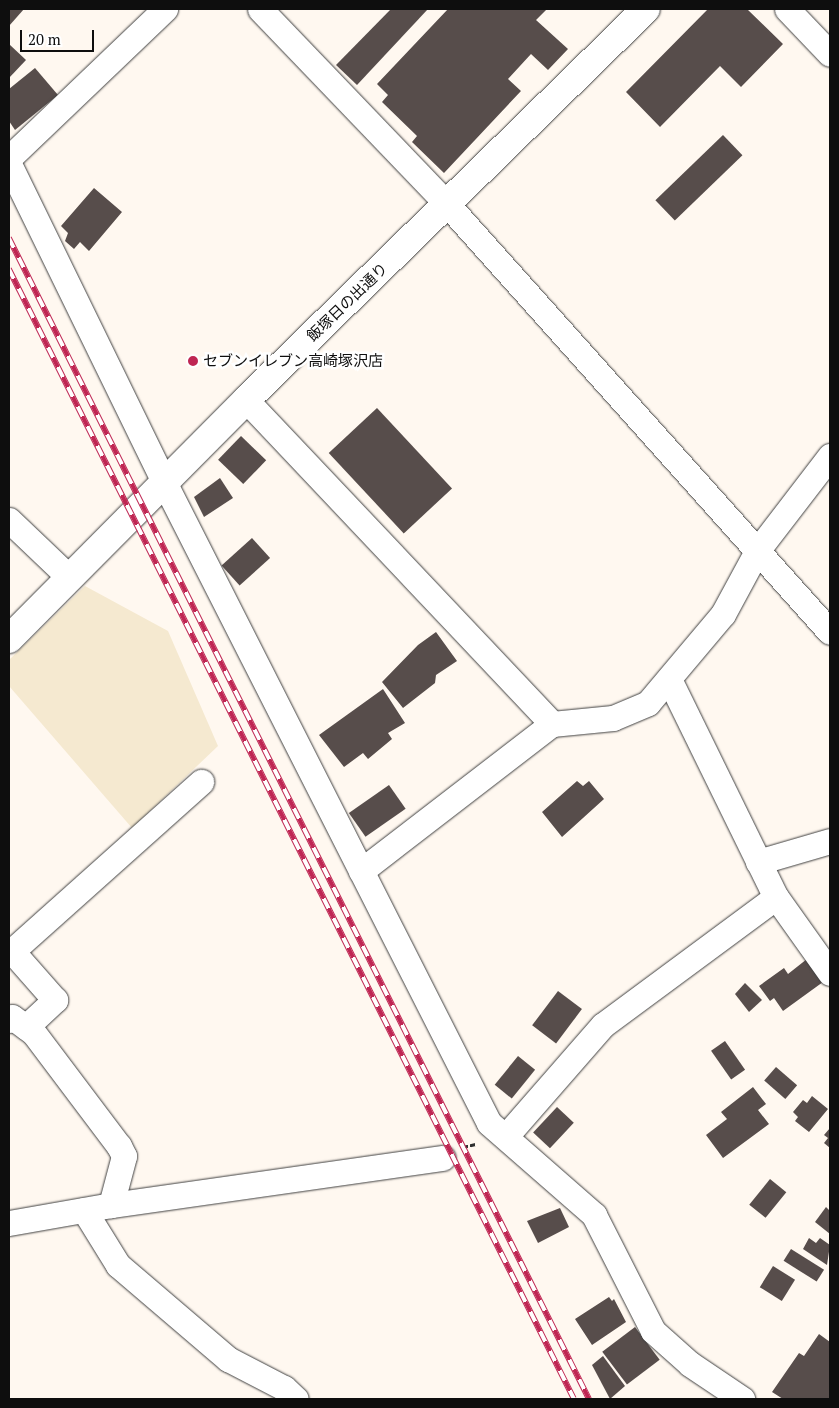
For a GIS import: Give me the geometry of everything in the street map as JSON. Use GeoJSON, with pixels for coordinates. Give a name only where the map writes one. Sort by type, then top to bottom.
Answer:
{"type":"FeatureCollection","features":[{"type":"Feature","properties":{"kind":"street"},"geometry":{"type":"LineString","coordinates":[[9,158],[165,9]]}},
{"type":"Feature","properties":{"kind":"street"},"geometry":{"type":"LineString","coordinates":[[260,9],[447,204],[830,632]]}},
{"type":"Feature","properties":{"kind":"street","name":"飯塚日の出通り"},"geometry":{"type":"LineString","coordinates":[[9,640],[246,400],[646,9]]}},
{"type":"Feature","properties":{"kind":"street"},"geometry":{"type":"LineString","coordinates":[[787,9],[830,54]]}},
{"type":"Feature","properties":{"kind":"street"},"geometry":{"type":"LineString","coordinates":[[9,164],[165,484],[489,1123],[594,1215],[653,1331],[690,1364],[742,1399]]}},
{"type":"Feature","properties":{"kind":"street"},"geometry":{"type":"LineString","coordinates":[[246,400],[552,724]]}},
{"type":"Feature","properties":{"kind":"street"},"geometry":{"type":"LineString","coordinates":[[361,872],[552,724],[612,718],[648,703],[723,614],[757,551],[830,456]]}},
{"type":"Feature","properties":{"kind":"street"},"geometry":{"type":"LineString","coordinates":[[9,520],[70,578]]}},
{"type":"Feature","properties":{"kind":"street"},"geometry":{"type":"LineString","coordinates":[[669,679],[776,897],[830,973]]}},
{"type":"Feature","properties":{"kind":"street"},"geometry":{"type":"LineString","coordinates":[[111,1204],[124,1156],[119,1146],[17,1024],[55,1000],[12,951],[201,782]]}},
{"type":"Feature","properties":{"kind":"street"},"geometry":{"type":"LineString","coordinates":[[758,862],[830,841]]}},
{"type":"Feature","properties":{"kind":"street"},"geometry":{"type":"LineString","coordinates":[[506,1136],[603,1025],[776,897]]}},
{"type":"Feature","properties":{"kind":"street"},"geometry":{"type":"LineString","coordinates":[[9,1223],[111,1204],[443,1158]]}},
{"type":"Feature","properties":{"kind":"street"},"geometry":{"type":"LineString","coordinates":[[84,1210],[118,1265],[228,1359],[284,1388],[296,1399]]}},
{"type":"Feature","properties":{"kind":"shaded area"},"geometry":{"type":"Polygon","coordinates":[[[85,586],[168,631],[218,746],[132,828],[9,686],[9,660],[85,586]]]}},
{"type":"Feature","properties":{"kind":"building"},"geometry":{"type":"Polygon","coordinates":[[[9,9],[24,9],[9,26],[9,9]]]}},
{"type":"Feature","properties":{"kind":"building"},"geometry":{"type":"Polygon","coordinates":[[[391,9],[428,9],[357,85],[336,65],[391,9]]]}},
{"type":"Feature","properties":{"kind":"building"},"geometry":{"type":"Polygon","coordinates":[[[448,9],[547,9],[536,20],[568,49],[548,70],[531,54],[508,79],[521,91],[444,173],[412,142],[417,136],[382,102],[388,95],[377,84],[448,9]]]}},
{"type":"Feature","properties":{"kind":"building"},"geometry":{"type":"Polygon","coordinates":[[[708,9],[747,9],[783,44],[741,87],[720,66],[660,127],[626,92],[708,9]]]}},
{"type":"Feature","properties":{"kind":"building"},"geometry":{"type":"Polygon","coordinates":[[[9,44],[26,60],[9,78],[9,44]]]}},
{"type":"Feature","properties":{"kind":"building"},"geometry":{"type":"Polygon","coordinates":[[[35,68],[58,95],[15,130],[9,121],[9,89],[35,68]]]}},
{"type":"Feature","properties":{"kind":"building"},"geometry":{"type":"Polygon","coordinates":[[[723,135],[742,155],[675,220],[655,200],[723,135]]]}},
{"type":"Feature","properties":{"kind":"building"},"geometry":{"type":"Polygon","coordinates":[[[94,188],[122,212],[89,251],[80,242],[74,249],[65,241],[68,233],[61,226],[94,188]]]}},
{"type":"Feature","properties":{"kind":"building"},"geometry":{"type":"Polygon","coordinates":[[[377,408],[452,488],[404,533],[329,453],[377,408]]]}},
{"type":"Feature","properties":{"kind":"building"},"geometry":{"type":"Polygon","coordinates":[[[241,436],[266,460],[243,484],[218,460],[241,436]]]}},
{"type":"Feature","properties":{"kind":"building"},"geometry":{"type":"Polygon","coordinates":[[[220,478],[233,498],[204,517],[194,497],[220,478]]]}},
{"type":"Feature","properties":{"kind":"building"},"geometry":{"type":"Polygon","coordinates":[[[252,538],[270,558],[240,585],[222,565],[252,538]]]}},
{"type":"Feature","properties":{"kind":"building"},"geometry":{"type":"Polygon","coordinates":[[[436,632],[457,661],[436,675],[435,683],[403,708],[382,682],[418,645],[436,632]]]}},
{"type":"Feature","properties":{"kind":"building"},"geometry":{"type":"Polygon","coordinates":[[[383,689],[405,723],[388,733],[392,739],[368,759],[363,753],[344,767],[319,735],[383,689]]]}},
{"type":"Feature","properties":{"kind":"building"},"geometry":{"type":"Polygon","coordinates":[[[577,781],[583,786],[589,781],[604,799],[562,837],[542,812],[577,781]]]}},
{"type":"Feature","properties":{"kind":"building"},"geometry":{"type":"Polygon","coordinates":[[[389,785],[406,809],[365,837],[349,813],[389,785]]]}},
{"type":"Feature","properties":{"kind":"building"},"geometry":{"type":"Polygon","coordinates":[[[807,959],[823,982],[783,1011],[774,998],[770,1001],[759,986],[784,968],[788,974],[807,959]]]}},
{"type":"Feature","properties":{"kind":"building"},"geometry":{"type":"Polygon","coordinates":[[[745,983],[762,1000],[749,1012],[735,994],[745,983]]]}},
{"type":"Feature","properties":{"kind":"building"},"geometry":{"type":"Polygon","coordinates":[[[558,991],[582,1009],[556,1043],[532,1025],[558,991]]]}},
{"type":"Feature","properties":{"kind":"building"},"geometry":{"type":"Polygon","coordinates":[[[725,1041],[745,1070],[731,1079],[711,1051],[725,1041]]]}},
{"type":"Feature","properties":{"kind":"building"},"geometry":{"type":"Polygon","coordinates":[[[518,1056],[535,1070],[512,1099],[495,1085],[518,1056]]]}},
{"type":"Feature","properties":{"kind":"building"},"geometry":{"type":"Polygon","coordinates":[[[776,1067],[797,1085],[785,1099],[764,1081],[776,1067]]]}},
{"type":"Feature","properties":{"kind":"building"},"geometry":{"type":"Polygon","coordinates":[[[753,1087],[766,1104],[758,1110],[769,1124],[723,1158],[706,1135],[727,1119],[721,1112],[753,1087]]]}},
{"type":"Feature","properties":{"kind":"building"},"geometry":{"type":"Polygon","coordinates":[[[812,1096],[828,1109],[809,1132],[795,1121],[798,1117],[793,1112],[803,1100],[807,1103],[812,1096]]]}},
{"type":"Feature","properties":{"kind":"building"},"geometry":{"type":"Polygon","coordinates":[[[557,1107],[574,1123],[550,1148],[533,1133],[557,1107]]]}},
{"type":"Feature","properties":{"kind":"building"},"geometry":{"type":"Polygon","coordinates":[[[830,1128],[830,1148],[824,1143],[828,1138],[824,1135],[830,1128]]]}},
{"type":"Feature","properties":{"kind":"building"},"geometry":{"type":"Polygon","coordinates":[[[770,1179],[786,1192],[766,1218],[749,1205],[770,1179]]]}},
{"type":"Feature","properties":{"kind":"building"},"geometry":{"type":"Polygon","coordinates":[[[826,1207],[830,1211],[830,1234],[815,1222],[826,1207]]]}},
{"type":"Feature","properties":{"kind":"building"},"geometry":{"type":"Polygon","coordinates":[[[560,1208],[569,1227],[538,1243],[527,1221],[560,1208]]]}},
{"type":"Feature","properties":{"kind":"building"},"geometry":{"type":"Polygon","coordinates":[[[809,1238],[816,1243],[820,1238],[830,1245],[827,1265],[803,1249],[809,1238]]]}},
{"type":"Feature","properties":{"kind":"building"},"geometry":{"type":"Polygon","coordinates":[[[791,1249],[824,1270],[817,1282],[784,1261],[791,1249]]]}},
{"type":"Feature","properties":{"kind":"building"},"geometry":{"type":"Polygon","coordinates":[[[773,1266],[795,1280],[782,1301],[760,1287],[773,1266]]]}},
{"type":"Feature","properties":{"kind":"building"},"geometry":{"type":"Polygon","coordinates":[[[609,1297],[612,1301],[614,1299],[626,1322],[592,1345],[575,1319],[609,1297]]]}},
{"type":"Feature","properties":{"kind":"building"},"geometry":{"type":"Polygon","coordinates":[[[635,1327],[660,1360],[627,1384],[602,1352],[635,1327]]]}},
{"type":"Feature","properties":{"kind":"building"},"geometry":{"type":"Polygon","coordinates":[[[819,1334],[830,1342],[830,1399],[783,1399],[772,1392],[799,1353],[804,1356],[819,1334]]]}},
{"type":"Feature","properties":{"kind":"building"},"geometry":{"type":"Polygon","coordinates":[[[603,1356],[625,1386],[610,1399],[592,1365],[603,1356]]]}},
{"type":"Feature","properties":{"kind":"railway"},"geometry":{"type":"LineString","coordinates":[[9,238],[589,1399]]}},
{"type":"Feature","properties":{"kind":"railway"},"geometry":{"type":"LineString","coordinates":[[9,269],[574,1399]]}},
{"type":"Feature","properties":{"kind":"place","name":"セブンイレブン高崎塚沢店"},"geometry":{"type":"Point","coordinates":[193,361]}}]}
